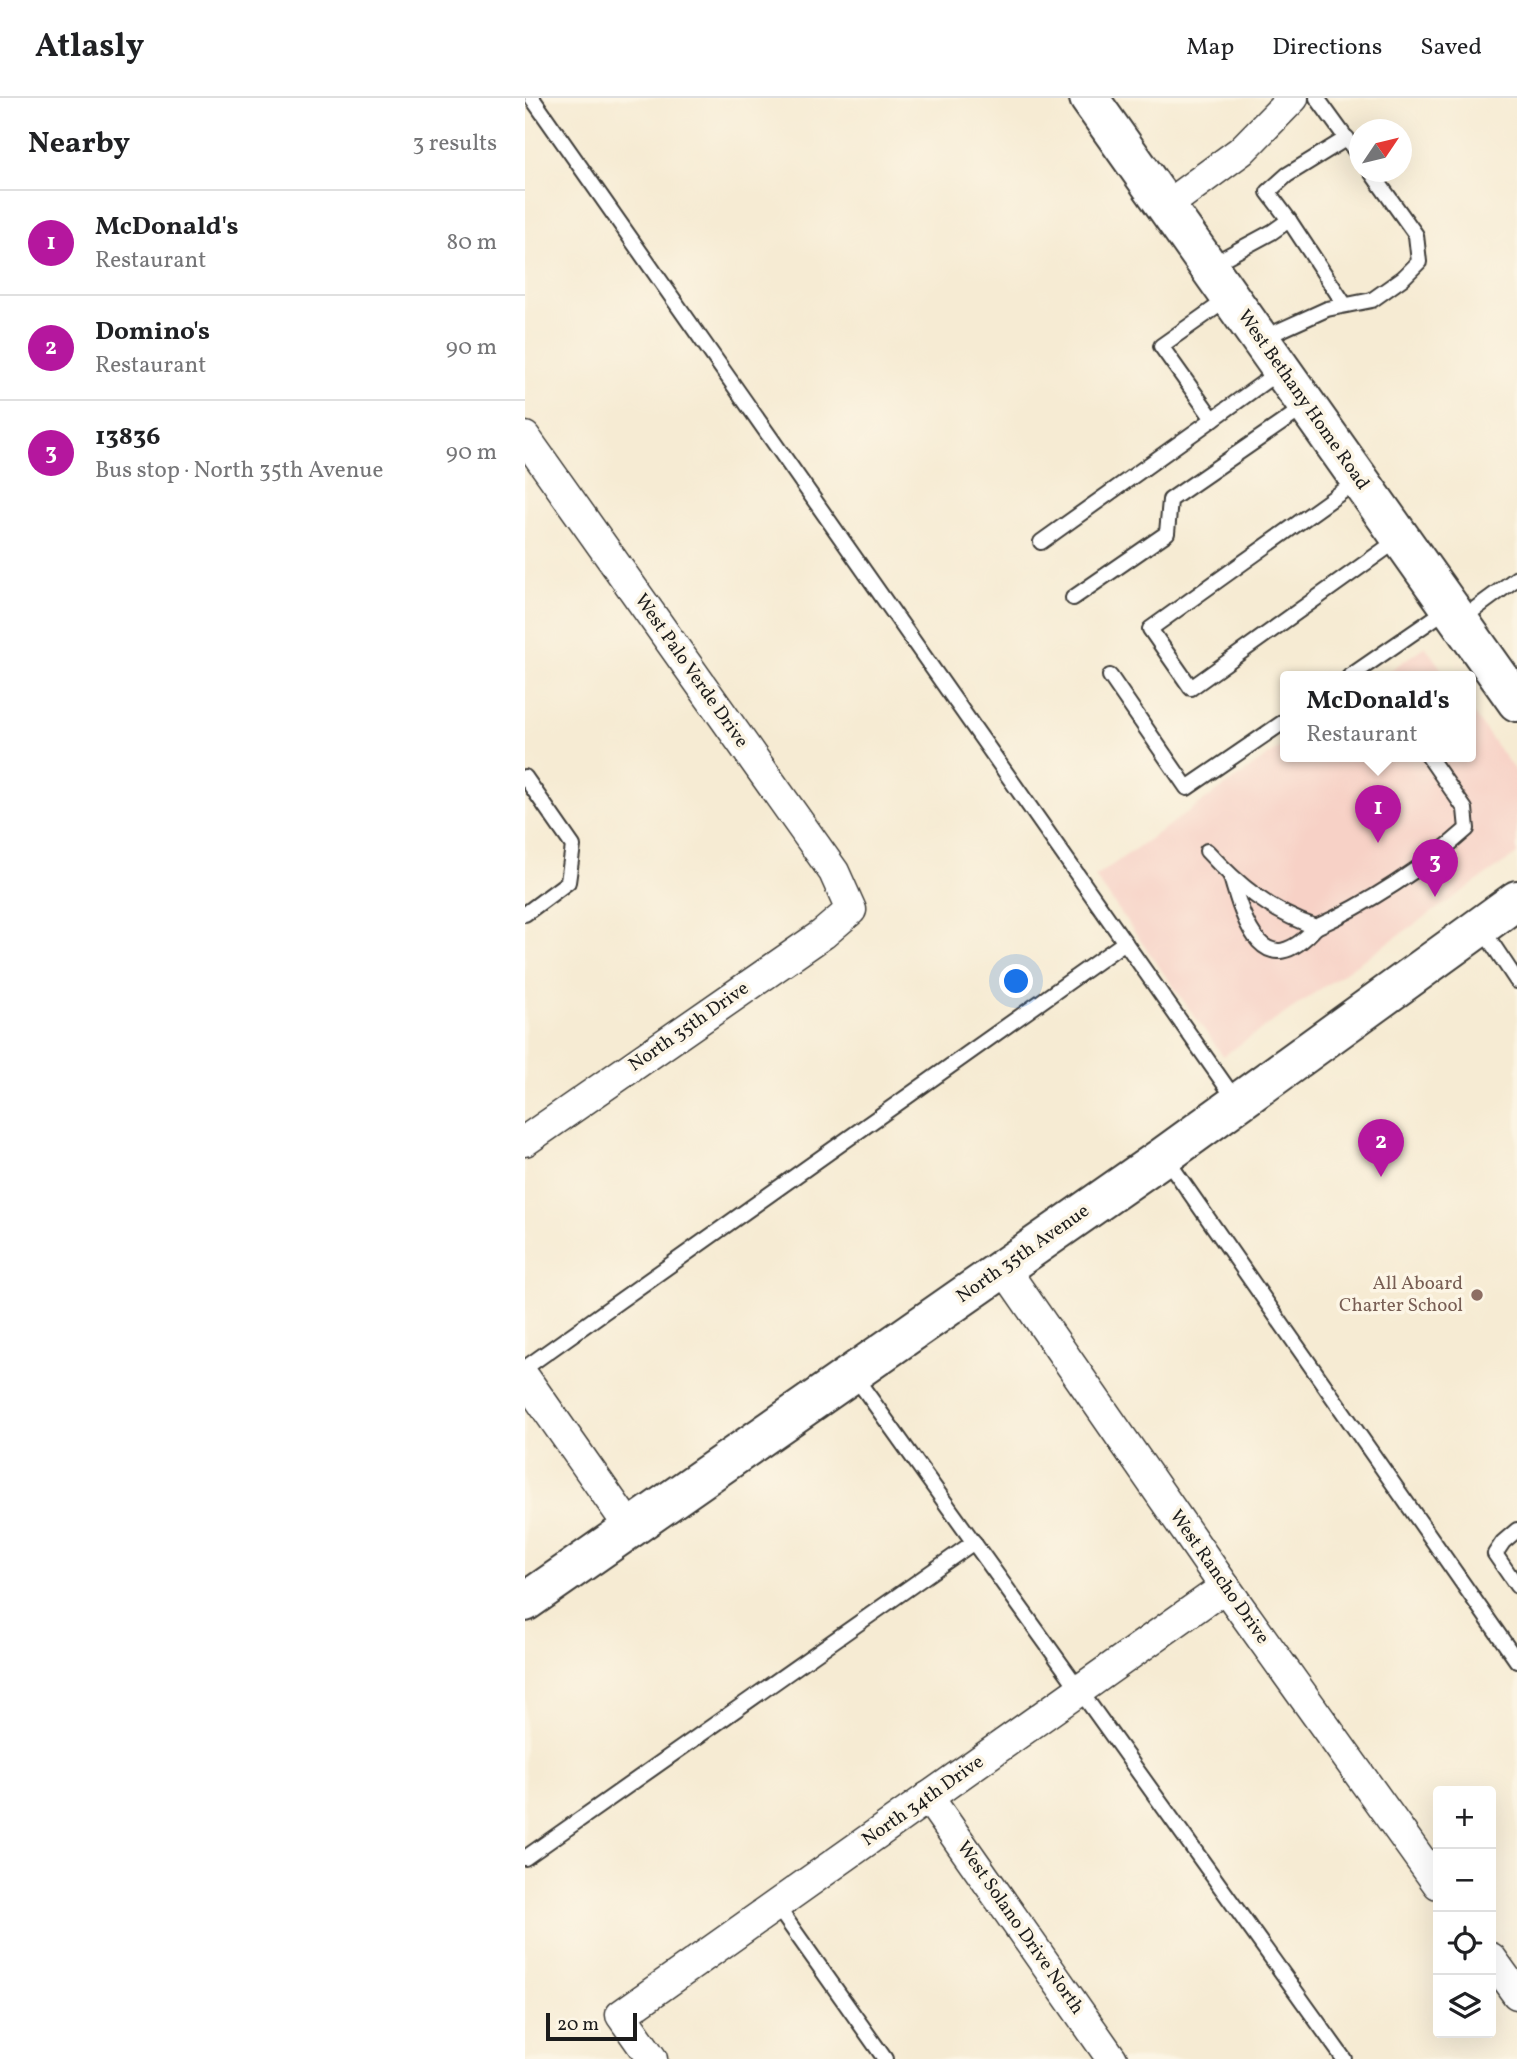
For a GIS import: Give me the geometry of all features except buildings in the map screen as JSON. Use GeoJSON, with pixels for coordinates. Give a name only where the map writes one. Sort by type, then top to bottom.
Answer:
{"type":"FeatureCollection","features":[{"type":"Feature","properties":{"kind":"main road","name":"West Bethany Home Road"},"geometry":{"type":"LineString","coordinates":[[1089,98],[1517,702]]}},
{"type":"Feature","properties":{"kind":"main road","name":"North 35th Avenue"},"geometry":{"type":"LineString","coordinates":[[525,1602],[1164,1156],[1517,900]]}},
{"type":"Feature","properties":{"kind":"street"},"geometry":{"type":"LineString","coordinates":[[1166,206],[1241,151],[1293,98]]}},
{"type":"Feature","properties":{"kind":"street","name":"West Palo Verde Drive"},"geometry":{"type":"LineString","coordinates":[[525,437],[834,873],[851,910]]}},
{"type":"Feature","properties":{"kind":"street","name":"North 35th Drive"},"geometry":{"type":"LineString","coordinates":[[525,1141],[823,934],[851,910]]}},
{"type":"Feature","properties":{"kind":"street","name":"West Rancho Drive"},"geometry":{"type":"LineString","coordinates":[[1003,1267],[1226,1587],[1433,1877]]}},
{"type":"Feature","properties":{"kind":"street"},"geometry":{"type":"LineString","coordinates":[[525,1378],[631,1529]]}},
{"type":"Feature","properties":{"kind":"street","name":"North 34th Drive"},"geometry":{"type":"LineString","coordinates":[[652,2059],[621,2015],[1226,1587]]}},
{"type":"Feature","properties":{"kind":"street","name":"West Solano Drive North"},"geometry":{"type":"LineString","coordinates":[[928,1797],[1112,2059]]}},
{"type":"Feature","properties":{"kind":"street"},"geometry":{"type":"LineString","coordinates":[[1496,1965],[1517,1994]]}},
{"type":"Feature","properties":{"kind":"lane"},"geometry":{"type":"LineString","coordinates":[[532,98],[1238,1102]]}},
{"type":"Feature","properties":{"kind":"lane"},"geometry":{"type":"LineString","coordinates":[[1317,98],[1349,141]]}},
{"type":"Feature","properties":{"kind":"lane"},"geometry":{"type":"LineString","coordinates":[[1345,305],[1268,192],[1287,175],[1347,138]]}},
{"type":"Feature","properties":{"kind":"lane"},"geometry":{"type":"LineString","coordinates":[[1041,542],[1213,419],[1271,355],[1327,309],[1372,300],[1403,278],[1419,262],[1416,235],[1378,182]]}},
{"type":"Feature","properties":{"kind":"lane"},"geometry":{"type":"LineString","coordinates":[[1213,419],[1161,346],[1219,282],[1272,232],[1289,220]]}},
{"type":"Feature","properties":{"kind":"lane"},"geometry":{"type":"LineString","coordinates":[[1073,598],[1167,533],[1171,500],[1307,405]]}},
{"type":"Feature","properties":{"kind":"lane"},"geometry":{"type":"LineString","coordinates":[[1359,480],[1150,629],[1191,688],[1400,538]]}},
{"type":"Feature","properties":{"kind":"lane"},"geometry":{"type":"LineString","coordinates":[[1359,671],[1517,578]]}},
{"type":"Feature","properties":{"kind":"lane"},"geometry":{"type":"LineString","coordinates":[[1111,676],[1187,788],[1280,724]]}},
{"type":"Feature","properties":{"kind":"lane"},"geometry":{"type":"LineString","coordinates":[[1231,877],[1242,916],[1257,941],[1269,948],[1283,951],[1302,943],[1316,927],[1339,917],[1408,874],[1467,830],[1465,809],[1432,762]]}},
{"type":"Feature","properties":{"kind":"lane"},"geometry":{"type":"LineString","coordinates":[[525,777],[573,846],[568,882],[525,914]]}},
{"type":"Feature","properties":{"kind":"lane"},"geometry":{"type":"LineString","coordinates":[[1207,851],[1231,877],[1270,907],[1294,920],[1316,927]]}},
{"type":"Feature","properties":{"kind":"lane"},"geometry":{"type":"LineString","coordinates":[[1480,926],[1517,981]]}},
{"type":"Feature","properties":{"kind":"lane"},"geometry":{"type":"LineString","coordinates":[[525,1368],[1125,942]]}},
{"type":"Feature","properties":{"kind":"lane"},"geometry":{"type":"LineString","coordinates":[[1164,1156],[1517,1661]]}},
{"type":"Feature","properties":{"kind":"lane"},"geometry":{"type":"LineString","coordinates":[[852,1373],[1343,2059]]}},
{"type":"Feature","properties":{"kind":"lane"},"geometry":{"type":"LineString","coordinates":[[1517,1530],[1503,1542],[1495,1554],[1517,1587]]}},
{"type":"Feature","properties":{"kind":"lane"},"geometry":{"type":"LineString","coordinates":[[525,1858],[974,1542]]}},
{"type":"Feature","properties":{"kind":"lane"},"geometry":{"type":"LineString","coordinates":[[776,1905],[885,2059]]}},
{"type":"Feature","properties":{"kind":"shaded area"},"geometry":{"type":"Polygon","coordinates":[[[1425,646],[1443,671],[1390,671],[1425,646]]]}},
{"type":"Feature","properties":{"kind":"shaded area"},"geometry":{"type":"Polygon","coordinates":[[[1476,717],[1517,774],[1517,854],[1223,1056],[1095,877],[1280,748],[1280,762],[1476,762],[1476,717]]]}},
{"type":"Feature","properties":{"kind":"place","name":"McDonald's"},"geometry":{"type":"Point","coordinates":[1378,843]}},
{"type":"Feature","properties":{"kind":"place","name":"13836"},"geometry":{"type":"Point","coordinates":[1435,897]}},
{"type":"Feature","properties":{"kind":"place","name":"Domino's"},"geometry":{"type":"Point","coordinates":[1381,1177]}},
{"type":"Feature","properties":{"kind":"place","name":"All Aboard Charter School"},"geometry":{"type":"Point","coordinates":[1477,1295]}}]}
